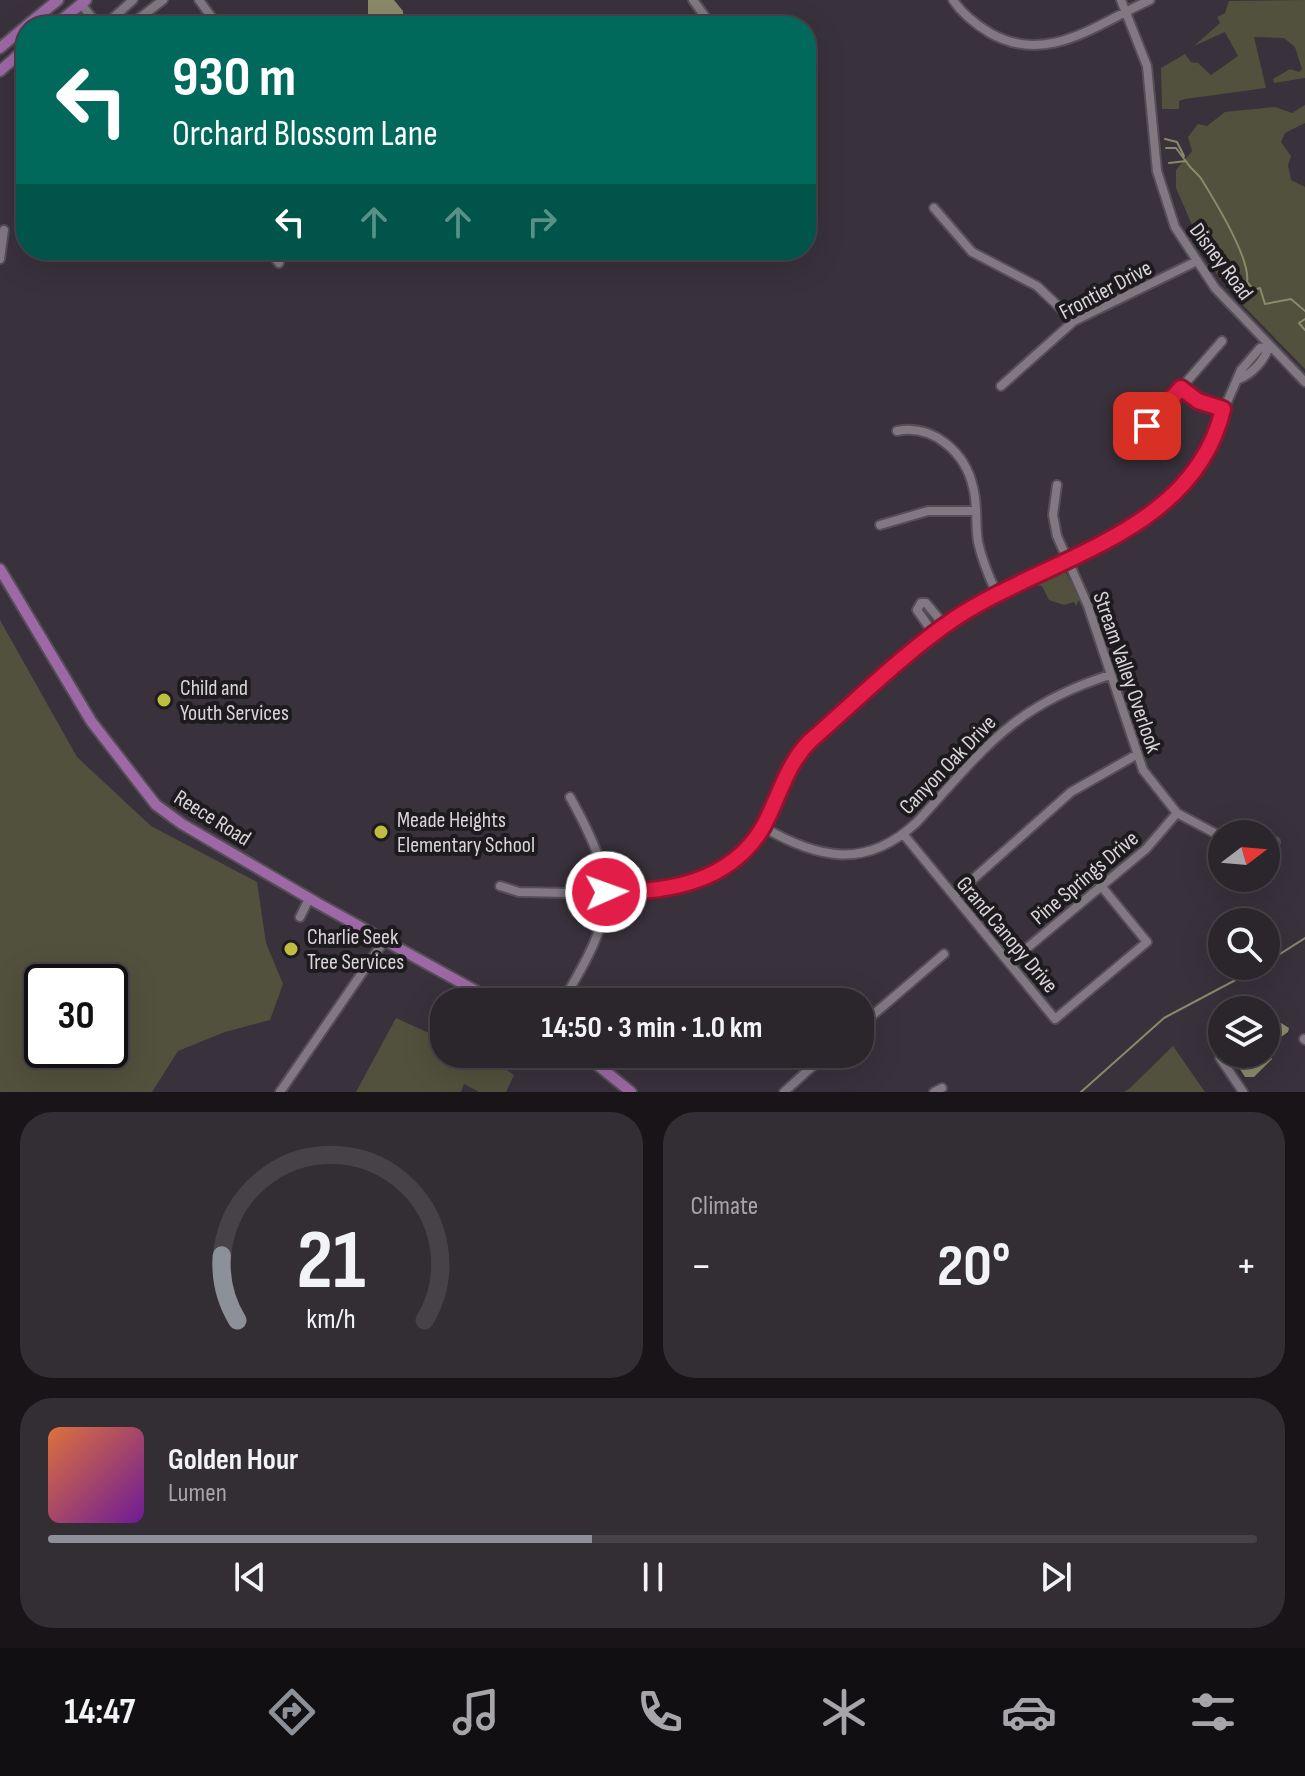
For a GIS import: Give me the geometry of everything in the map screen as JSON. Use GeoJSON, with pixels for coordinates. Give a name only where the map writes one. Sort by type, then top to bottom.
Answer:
{"type":"FeatureCollection","features":[{"type":"Feature","properties":{"kind":"main road"},"geometry":{"type":"LineString","coordinates":[[38,16],[58,0]]}},
{"type":"Feature","properties":{"kind":"main road"},"geometry":{"type":"LineString","coordinates":[[65,16],[82,1]]}},
{"type":"Feature","properties":{"kind":"main road"},"geometry":{"type":"LineString","coordinates":[[0,48],[16,34]]}},
{"type":"Feature","properties":{"kind":"main road"},"geometry":{"type":"LineString","coordinates":[[0,71],[16,57]]}},
{"type":"Feature","properties":{"kind":"main road","name":"Reece Road"},"geometry":{"type":"LineString","coordinates":[[0,569],[91,721],[146,795],[182,824],[470,988]]}},
{"type":"Feature","properties":{"kind":"main road"},"geometry":{"type":"LineString","coordinates":[[601,1068],[631,1092]]}},
{"type":"Feature","properties":{"kind":"street"},"geometry":{"type":"LineString","coordinates":[[113,16],[133,0]]}},
{"type":"Feature","properties":{"kind":"street"},"geometry":{"type":"LineString","coordinates":[[142,16],[163,0]]}},
{"type":"Feature","properties":{"kind":"street"},"geometry":{"type":"LineString","coordinates":[[953,0],[977,25],[1011,42],[1029,45],[1066,42],[1150,0]]}},
{"type":"Feature","properties":{"kind":"street","name":"Disney Road"},"geometry":{"type":"LineString","coordinates":[[1121,0],[1147,66],[1160,188],[1175,227],[1195,262],[1305,382]]}},
{"type":"Feature","properties":{"kind":"street"},"geometry":{"type":"LineString","coordinates":[[934,208],[972,252],[1037,286],[1074,321]]}},
{"type":"Feature","properties":{"kind":"street"},"geometry":{"type":"LineString","coordinates":[[0,259],[4,230]]}},
{"type":"Feature","properties":{"kind":"street","name":"Frontier Drive"},"geometry":{"type":"LineString","coordinates":[[1001,386],[1074,321],[1195,262]]}},
{"type":"Feature","properties":{"kind":"street"},"geometry":{"type":"LineString","coordinates":[[1147,427],[1222,341]]}},
{"type":"Feature","properties":{"kind":"street"},"geometry":{"type":"LineString","coordinates":[[500,886],[519,892],[657,890],[696,882],[731,864],[763,827],[792,764],[803,748],[934,634],[997,594],[1130,528],[1164,503],[1212,444],[1223,409],[1239,379],[1247,376],[1264,358],[1269,346]]}},
{"type":"Feature","properties":{"kind":"street"},"geometry":{"type":"LineString","coordinates":[[1181,388],[1198,401],[1223,409]]}},
{"type":"Feature","properties":{"kind":"street"},"geometry":{"type":"LineString","coordinates":[[897,431],[922,430],[951,447],[971,477],[982,560],[997,594]]}},
{"type":"Feature","properties":{"kind":"street","name":"Stream Valley Overlook"},"geometry":{"type":"LineString","coordinates":[[1057,485],[1054,525],[1084,594],[1136,755],[1155,789],[1177,813],[1208,830]]}},
{"type":"Feature","properties":{"kind":"street"},"geometry":{"type":"LineString","coordinates":[[880,525],[928,511],[975,511]]}},
{"type":"Feature","properties":{"kind":"street"},"geometry":{"type":"LineString","coordinates":[[934,634],[918,612],[921,603],[926,603],[945,626]]}},
{"type":"Feature","properties":{"kind":"street","name":"Canyon Oak Drive"},"geometry":{"type":"LineString","coordinates":[[763,827],[796,846],[839,855],[868,851],[904,835],[1014,720],[1055,695],[1110,675]]}},
{"type":"Feature","properties":{"kind":"street"},"geometry":{"type":"LineString","coordinates":[[954,896],[1071,792],[1136,755]]}},
{"type":"Feature","properties":{"kind":"street"},"geometry":{"type":"LineString","coordinates":[[570,797],[595,842],[604,870],[606,892],[606,911],[596,946],[570,988]]}},
{"type":"Feature","properties":{"kind":"street","name":"Pine Springs Drive"},"geometry":{"type":"LineString","coordinates":[[1009,963],[1146,849],[1177,813]]}},
{"type":"Feature","properties":{"kind":"street","name":"Grand Canopy Drive"},"geometry":{"type":"LineString","coordinates":[[904,835],[1055,1019],[1147,942],[1102,887]]}},
{"type":"Feature","properties":{"kind":"street"},"geometry":{"type":"LineString","coordinates":[[300,917],[309,899]]}},
{"type":"Feature","properties":{"kind":"street"},"geometry":{"type":"LineString","coordinates":[[280,1092],[384,941]]}},
{"type":"Feature","properties":{"kind":"street"},"geometry":{"type":"LineString","coordinates":[[874,1014],[944,954]]}},
{"type":"Feature","properties":{"kind":"street"},"geometry":{"type":"LineString","coordinates":[[784,1092],[811,1068]]}},
{"type":"Feature","properties":{"kind":"street"},"geometry":{"type":"LineString","coordinates":[[1227,1068],[1243,1092]]}},
{"type":"Feature","properties":{"kind":"shaded area"},"geometry":{"type":"Polygon","coordinates":[[[368,0],[394,0],[403,16],[370,16],[368,0]]]}},
{"type":"Feature","properties":{"kind":"shaded area"},"geometry":{"type":"Polygon","coordinates":[[[1305,0],[1305,78],[1274,83],[1273,79],[1290,69],[1299,72],[1302,69],[1295,47],[1284,38],[1254,37],[1266,88],[1185,99],[1179,101],[1179,109],[1162,109],[1161,68],[1185,54],[1191,62],[1198,63],[1211,75],[1238,56],[1225,32],[1194,46],[1220,23],[1217,17],[1225,13],[1229,1],[1305,0]]]}},
{"type":"Feature","properties":{"kind":"shaded area"},"geometry":{"type":"Polygon","coordinates":[[[1305,105],[1305,123],[1285,133],[1281,142],[1291,156],[1288,165],[1291,180],[1305,187],[1305,369],[1234,296],[1209,264],[1176,188],[1176,170],[1192,151],[1188,137],[1198,124],[1207,126],[1225,112],[1275,107],[1292,113],[1305,105]]]}},
{"type":"Feature","properties":{"kind":"shaded area"},"geometry":{"type":"Polygon","coordinates":[[[1063,568],[1080,598],[1076,606],[1074,602],[1064,605],[1049,600],[1042,586],[1036,585],[1039,578],[1063,568]]]}},
{"type":"Feature","properties":{"kind":"shaded area"},"geometry":{"type":"Polygon","coordinates":[[[0,620],[77,757],[151,826],[257,882],[266,943],[283,984],[270,1020],[225,1032],[178,1051],[152,1092],[0,1092],[0,620]]]}},
{"type":"Feature","properties":{"kind":"shaded area"},"geometry":{"type":"Polygon","coordinates":[[[396,1018],[430,1034],[430,1068],[502,1068],[514,1075],[506,1092],[479,1092],[464,1084],[461,1092],[356,1092],[396,1018]]]}},
{"type":"Feature","properties":{"kind":"shaded area"},"geometry":{"type":"Polygon","coordinates":[[[1280,1023],[1289,1028],[1280,1038],[1280,1023]]]}},
{"type":"Feature","properties":{"kind":"shaded area"},"geometry":{"type":"Polygon","coordinates":[[[1173,1046],[1205,1092],[1124,1092],[1130,1088],[1173,1046]]]}},
{"type":"Feature","properties":{"kind":"shaded area"},"geometry":{"type":"Polygon","coordinates":[[[1239,1068],[1263,1068],[1254,1077],[1245,1077],[1239,1068]]]}},
{"type":"Feature","properties":{"kind":"waterway"},"geometry":{"type":"LineString","coordinates":[[1165,139],[1177,142],[1184,156]]}},
{"type":"Feature","properties":{"kind":"waterway"},"geometry":{"type":"LineString","coordinates":[[1166,148],[1176,148],[1185,160]]}},
{"type":"Feature","properties":{"kind":"waterway"},"geometry":{"type":"LineString","coordinates":[[1169,163],[1186,161],[1200,178],[1238,246],[1247,272],[1247,282],[1254,290],[1260,288],[1265,304],[1291,299],[1305,311]]}},
{"type":"Feature","properties":{"kind":"waterway"},"geometry":{"type":"LineString","coordinates":[[1305,319],[1299,323],[1305,330]]}},
{"type":"Feature","properties":{"kind":"waterway"},"geometry":{"type":"LineString","coordinates":[[1280,954],[1305,938]]}},
{"type":"Feature","properties":{"kind":"waterway"},"geometry":{"type":"LineString","coordinates":[[1081,1092],[1164,1018],[1236,980]]}},
{"type":"Feature","properties":{"kind":"place","name":"Child and Youth Services"},"geometry":{"type":"Point","coordinates":[164,700]}},
{"type":"Feature","properties":{"kind":"place","name":"Meade Heights Elementary School"},"geometry":{"type":"Point","coordinates":[381,832]}},
{"type":"Feature","properties":{"kind":"place","name":"Charlie Seek Tree Services"},"geometry":{"type":"Point","coordinates":[291,949]}},
{"type":"Feature","properties":{"kind":"route"},"geometry":{"type":"LineString","coordinates":[[606,892],[657,890],[684,885],[731,864],[763,827],[792,764],[810,741],[953,620],[997,594],[1120,534],[1152,513],[1181,485],[1212,444],[1223,409],[1198,401],[1181,388],[1147,426]]}}]}
